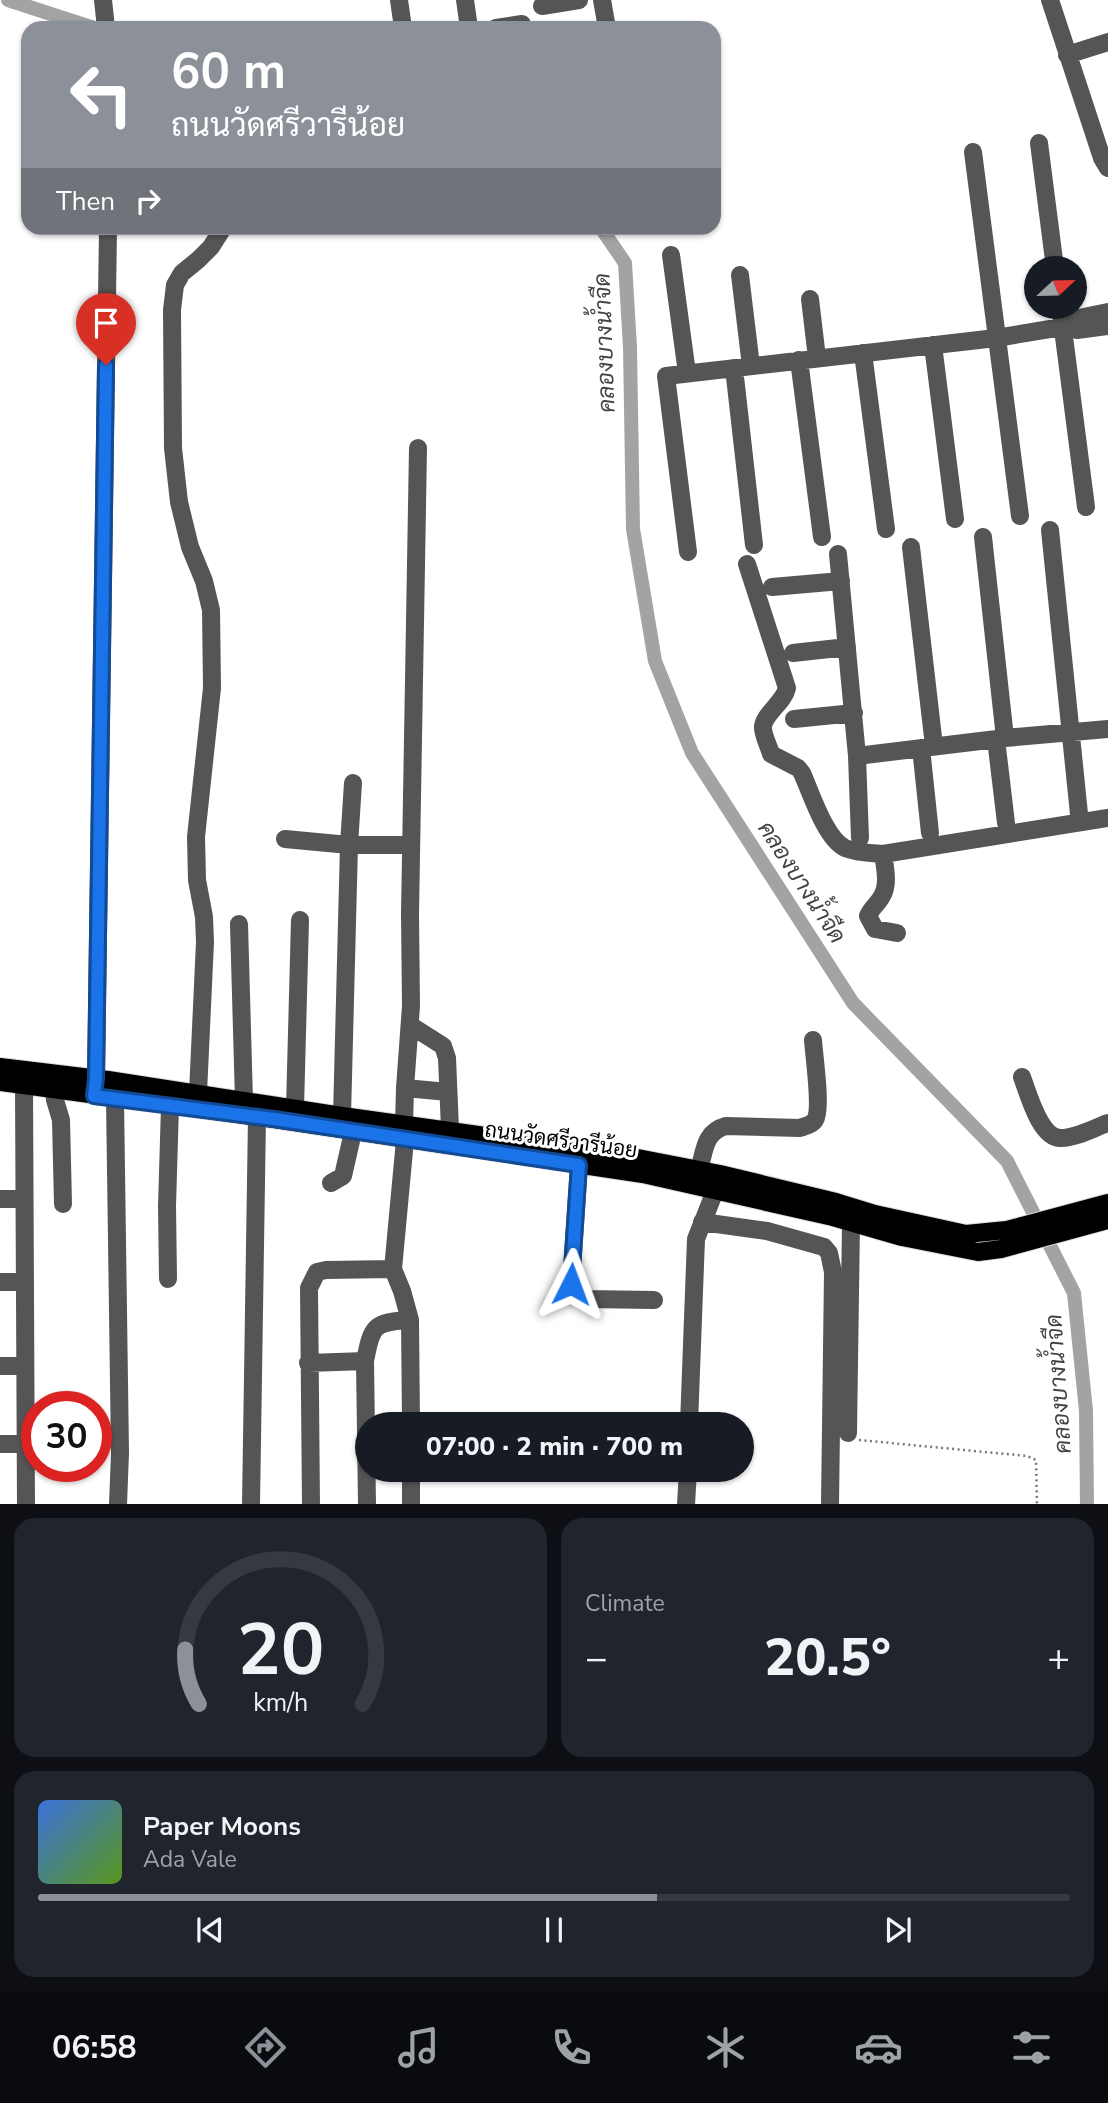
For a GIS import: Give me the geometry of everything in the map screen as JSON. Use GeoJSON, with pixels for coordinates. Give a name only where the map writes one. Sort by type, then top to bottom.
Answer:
{"type":"FeatureCollection","features":[{"type":"Feature","properties":{"kind":"main road","name":"ถนนวัดศรีวารีน้อย"},"geometry":{"type":"LineString","coordinates":[[1,1082],[198,1093],[295,1108],[342,1116],[404,1132],[579,1165],[643,1174],[851,1223],[966,1234],[990,1233],[1108,1203]]}},
{"type":"Feature","properties":{"kind":"main road","name":"ถนนวัดศรีวารีน้อย"},"geometry":{"type":"LineString","coordinates":[[1,1082],[54,1090],[95,1087],[115,1098],[353,1132],[450,1129],[617,1154],[699,1170],[978,1252],[1001,1249],[1108,1220]]}},
{"type":"Feature","properties":{"kind":"street"},"geometry":{"type":"LineString","coordinates":[[103,0],[105,21]]}},
{"type":"Feature","properties":{"kind":"street"},"geometry":{"type":"LineString","coordinates":[[399,0],[402,21]]}},
{"type":"Feature","properties":{"kind":"street"},"geometry":{"type":"LineString","coordinates":[[465,0],[468,21]]}},
{"type":"Feature","properties":{"kind":"street"},"geometry":{"type":"LineString","coordinates":[[542,6],[579,0]]}},
{"type":"Feature","properties":{"kind":"street"},"geometry":{"type":"LineString","coordinates":[[602,0],[606,21]]}},
{"type":"Feature","properties":{"kind":"street"},"geometry":{"type":"LineString","coordinates":[[1055,2],[1068,55],[1102,158],[1108,168]]}},
{"type":"Feature","properties":{"kind":"street"},"geometry":{"type":"LineString","coordinates":[[1068,55],[1108,42]]}},
{"type":"Feature","properties":{"kind":"street"},"geometry":{"type":"LineString","coordinates":[[1038,143],[1053,256]]}},
{"type":"Feature","properties":{"kind":"street"},"geometry":{"type":"LineString","coordinates":[[973,152],[1020,516]]}},
{"type":"Feature","properties":{"kind":"street"},"geometry":{"type":"LineString","coordinates":[[95,1087],[108,235]]}},
{"type":"Feature","properties":{"kind":"street"},"geometry":{"type":"LineString","coordinates":[[198,1093],[205,942],[204,917],[197,880],[196,837],[212,688],[211,610],[178,502],[173,448],[172,310],[175,285],[182,273],[211,247],[219,235]]}},
{"type":"Feature","properties":{"kind":"street"},"geometry":{"type":"LineString","coordinates":[[671,255],[687,373]]}},
{"type":"Feature","properties":{"kind":"street"},"geometry":{"type":"LineString","coordinates":[[740,275],[742,367],[754,545]]}},
{"type":"Feature","properties":{"kind":"street"},"geometry":{"type":"LineString","coordinates":[[810,299],[817,358]]}},
{"type":"Feature","properties":{"kind":"street"},"geometry":{"type":"LineString","coordinates":[[688,552],[666,376],[996,338],[1065,326],[1074,319],[1108,312]]}},
{"type":"Feature","properties":{"kind":"street"},"geometry":{"type":"LineString","coordinates":[[1063,319],[1086,507]]}},
{"type":"Feature","properties":{"kind":"street"},"geometry":{"type":"LineString","coordinates":[[1065,326],[1077,330],[1108,326]]}},
{"type":"Feature","properties":{"kind":"street"},"geometry":{"type":"LineString","coordinates":[[933,345],[955,519]]}},
{"type":"Feature","properties":{"kind":"street"},"geometry":{"type":"LineString","coordinates":[[863,353],[886,529]]}},
{"type":"Feature","properties":{"kind":"street"},"geometry":{"type":"LineString","coordinates":[[799,360],[822,537]]}},
{"type":"Feature","properties":{"kind":"street"},"geometry":{"type":"LineString","coordinates":[[411,1412],[410,1320],[393,1269],[410,1025],[418,448]]}},
{"type":"Feature","properties":{"kind":"street"},"geometry":{"type":"LineString","coordinates":[[1051,530],[1079,814]]}},
{"type":"Feature","properties":{"kind":"street"},"geometry":{"type":"LineString","coordinates":[[983,537],[1006,823]]}},
{"type":"Feature","properties":{"kind":"street"},"geometry":{"type":"LineString","coordinates":[[911,547],[927,747],[930,833]]}},
{"type":"Feature","properties":{"kind":"street"},"geometry":{"type":"LineString","coordinates":[[838,554],[854,713],[860,838]]}},
{"type":"Feature","properties":{"kind":"street"},"geometry":{"type":"LineString","coordinates":[[747,564],[787,688],[786,694],[762,727],[771,754],[798,768],[802,773],[828,831],[842,846],[861,853],[883,854],[1108,818]]}},
{"type":"Feature","properties":{"kind":"street"},"geometry":{"type":"LineString","coordinates":[[772,587],[841,581]]}},
{"type":"Feature","properties":{"kind":"street"},"geometry":{"type":"LineString","coordinates":[[793,653],[847,647]]}},
{"type":"Feature","properties":{"kind":"street"},"geometry":{"type":"LineString","coordinates":[[794,719],[854,713]]}},
{"type":"Feature","properties":{"kind":"street"},"geometry":{"type":"LineString","coordinates":[[857,756],[1001,738],[1108,729]]}},
{"type":"Feature","properties":{"kind":"street"},"geometry":{"type":"LineString","coordinates":[[342,1116],[353,783]]}},
{"type":"Feature","properties":{"kind":"street"},"geometry":{"type":"LineString","coordinates":[[285,839],[349,845],[411,845]]}},
{"type":"Feature","properties":{"kind":"street"},"geometry":{"type":"LineString","coordinates":[[883,854],[886,872],[883,895],[868,916],[876,929],[897,933]]}},
{"type":"Feature","properties":{"kind":"street"},"geometry":{"type":"LineString","coordinates":[[295,1108],[300,920]]}},
{"type":"Feature","properties":{"kind":"street"},"geometry":{"type":"LineString","coordinates":[[239,924],[244,1101]]}},
{"type":"Feature","properties":{"kind":"street"},"geometry":{"type":"LineString","coordinates":[[410,1025],[443,1046],[447,1058],[450,1129]]}},
{"type":"Feature","properties":{"kind":"street"},"geometry":{"type":"LineString","coordinates":[[699,1170],[708,1138],[716,1129],[726,1126],[800,1128],[816,1119],[818,1106],[813,1040]]}},
{"type":"Feature","properties":{"kind":"street"},"geometry":{"type":"LineString","coordinates":[[1022,1077],[1042,1127],[1053,1137],[1069,1136],[1108,1123]]}},
{"type":"Feature","properties":{"kind":"street"},"geometry":{"type":"LineString","coordinates":[[24,1086],[25,1391]]}},
{"type":"Feature","properties":{"kind":"street"},"geometry":{"type":"LineString","coordinates":[[405,1088],[448,1092]]}},
{"type":"Feature","properties":{"kind":"street"},"geometry":{"type":"LineString","coordinates":[[54,1090],[61,1120],[63,1204]]}},
{"type":"Feature","properties":{"kind":"street"},"geometry":{"type":"LineString","coordinates":[[115,1098],[120,1453],[118,1504]]}},
{"type":"Feature","properties":{"kind":"street"},"geometry":{"type":"LineString","coordinates":[[168,1279],[170,1106]]}},
{"type":"Feature","properties":{"kind":"street"},"geometry":{"type":"LineString","coordinates":[[251,1504],[257,1117]]}},
{"type":"Feature","properties":{"kind":"street"},"geometry":{"type":"LineString","coordinates":[[331,1182],[344,1176],[353,1132]]}},
{"type":"Feature","properties":{"kind":"street"},"geometry":{"type":"LineString","coordinates":[[579,1165],[571,1284],[576,1293],[586,1299],[654,1300]]}},
{"type":"Feature","properties":{"kind":"street"},"geometry":{"type":"LineString","coordinates":[[689,1412],[694,1255],[696,1239],[715,1191]]}},
{"type":"Feature","properties":{"kind":"street"},"geometry":{"type":"LineString","coordinates":[[0,1199],[24,1199]]}},
{"type":"Feature","properties":{"kind":"street"},"geometry":{"type":"LineString","coordinates":[[702,1222],[767,1231],[810,1242],[824,1247],[829,1253],[834,1272],[830,1504]]}},
{"type":"Feature","properties":{"kind":"street"},"geometry":{"type":"LineString","coordinates":[[848,1433],[851,1223]]}},
{"type":"Feature","properties":{"kind":"street"},"geometry":{"type":"LineString","coordinates":[[311,1504],[309,1288],[317,1272],[393,1269]]}},
{"type":"Feature","properties":{"kind":"street"},"geometry":{"type":"LineString","coordinates":[[0,1282],[24,1282]]}},
{"type":"Feature","properties":{"kind":"street"},"geometry":{"type":"LineString","coordinates":[[367,1504],[365,1361],[372,1334],[381,1325],[386,1322],[410,1320]]}},
{"type":"Feature","properties":{"kind":"street"},"geometry":{"type":"LineString","coordinates":[[308,1363],[365,1361]]}},
{"type":"Feature","properties":{"kind":"street"},"geometry":{"type":"LineString","coordinates":[[0,1366],[25,1366]]}},
{"type":"Feature","properties":{"kind":"street"},"geometry":{"type":"LineString","coordinates":[[0,1444],[21,1444]]}},
{"type":"Feature","properties":{"kind":"street"},"geometry":{"type":"LineString","coordinates":[[26,1482],[26,1504]]}},
{"type":"Feature","properties":{"kind":"street"},"geometry":{"type":"LineString","coordinates":[[411,1482],[411,1504]]}},
{"type":"Feature","properties":{"kind":"street"},"geometry":{"type":"LineString","coordinates":[[686,1504],[687,1482]]}},
{"type":"Feature","properties":{"kind":"path"},"geometry":{"type":"LineString","coordinates":[[848,1433],[858,1440],[1027,1455],[1036,1460],[1037,1504]]}},
{"type":"Feature","properties":{"kind":"waterway","name":"คลองบางน้ำจืด"},"geometry":{"type":"LineString","coordinates":[[8,0],[72,21]]}},
{"type":"Feature","properties":{"kind":"waterway","name":"คลองบางน้ำจืด"},"geometry":{"type":"LineString","coordinates":[[606,235],[625,263],[630,347],[633,529],[655,661],[692,753],[853,1003],[1007,1161],[1074,1293],[1086,1411],[1087,1504]]}},
{"type":"Feature","properties":{"kind":"route"},"geometry":{"type":"LineString","coordinates":[[106,365],[94,1096],[274,1119],[579,1165],[571,1284]]}}]}
